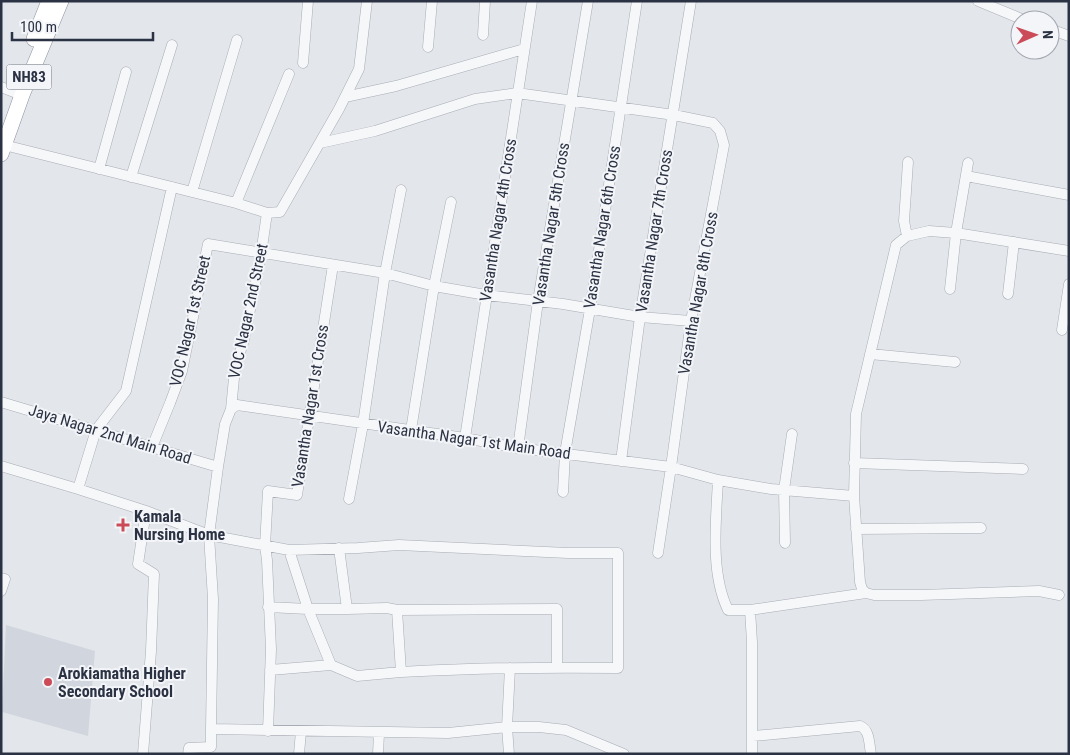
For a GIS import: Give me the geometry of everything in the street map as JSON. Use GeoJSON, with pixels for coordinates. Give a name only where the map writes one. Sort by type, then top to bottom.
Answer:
{"type":"FeatureCollection","features":[{"type":"Feature","properties":{"kind":"highway","name":"NH83"},"geometry":{"type":"LineString","coordinates":[[1,125],[12,91],[49,1]]}},
{"type":"Feature","properties":{"kind":"highway","name":"NH83"},"geometry":{"type":"LineString","coordinates":[[3,150],[12,91],[61,1]]}},
{"type":"Feature","properties":{"kind":"street"},"geometry":{"type":"LineString","coordinates":[[303,63],[308,1]]}},
{"type":"Feature","properties":{"kind":"street"},"geometry":{"type":"LineString","coordinates":[[3,150],[99,169],[236,203],[267,213],[280,212],[339,109],[359,69],[367,1]]}},
{"type":"Feature","properties":{"kind":"street"},"geometry":{"type":"LineString","coordinates":[[428,47],[432,1]]}},
{"type":"Feature","properties":{"kind":"street"},"geometry":{"type":"LineString","coordinates":[[483,35],[485,1]]}},
{"type":"Feature","properties":{"kind":"street","name":"Vasantha Nagar 4th Cross"},"geometry":{"type":"LineString","coordinates":[[465,438],[532,1]]}},
{"type":"Feature","properties":{"kind":"street","name":"Vasantha Nagar 5th Cross"},"geometry":{"type":"LineString","coordinates":[[518,448],[538,301],[588,1]]}},
{"type":"Feature","properties":{"kind":"street","name":"Vasantha Nagar 6th Cross"},"geometry":{"type":"LineString","coordinates":[[563,492],[566,454],[637,1]]}},
{"type":"Feature","properties":{"kind":"street","name":"Vasantha Nagar 7th Cross"},"geometry":{"type":"LineString","coordinates":[[621,461],[640,317],[691,1]]}},
{"type":"Feature","properties":{"kind":"street"},"geometry":{"type":"LineString","coordinates":[[978,1],[1010,14]]}},
{"type":"Feature","properties":{"kind":"street"},"geometry":{"type":"LineString","coordinates":[[192,192],[237,40]]}},
{"type":"Feature","properties":{"kind":"street"},"geometry":{"type":"LineString","coordinates":[[131,177],[172,45]]}},
{"type":"Feature","properties":{"kind":"street"},"geometry":{"type":"LineString","coordinates":[[345,97],[396,86],[524,49]]}},
{"type":"Feature","properties":{"kind":"street"},"geometry":{"type":"LineString","coordinates":[[99,169],[126,72]]}},
{"type":"Feature","properties":{"kind":"street"},"geometry":{"type":"LineString","coordinates":[[236,203],[288,74]]}},
{"type":"Feature","properties":{"kind":"street"},"geometry":{"type":"LineString","coordinates":[[320,143],[375,131],[475,99],[517,93],[674,115]]}},
{"type":"Feature","properties":{"kind":"street","name":"Vasantha Nagar 8th Cross"},"geometry":{"type":"LineString","coordinates":[[658,552],[672,468],[692,321],[724,145],[720,131],[713,123],[674,115]]}},
{"type":"Feature","properties":{"kind":"street"},"geometry":{"type":"LineString","coordinates":[[906,236],[904,221],[908,162]]}},
{"type":"Feature","properties":{"kind":"street"},"geometry":{"type":"LineString","coordinates":[[950,289],[956,233],[968,163]]}},
{"type":"Feature","properties":{"kind":"street"},"geometry":{"type":"LineString","coordinates":[[966,176],[1069,195]]}},
{"type":"Feature","properties":{"kind":"street"},"geometry":{"type":"LineString","coordinates":[[78,489],[96,430],[126,391],[172,187]]}},
{"type":"Feature","properties":{"kind":"street"},"geometry":{"type":"LineString","coordinates":[[349,499],[363,424],[385,273],[401,190]]}},
{"type":"Feature","properties":{"kind":"street"},"geometry":{"type":"LineString","coordinates":[[411,430],[434,286],[451,202]]}},
{"type":"Feature","properties":{"kind":"street","name":"VOC Nagar 2nd Street"},"geometry":{"type":"LineString","coordinates":[[211,729],[213,599],[209,536],[218,467],[225,424],[230,408],[235,368],[244,340],[267,213]]}},
{"type":"Feature","properties":{"kind":"street"},"geometry":{"type":"LineString","coordinates":[[866,593],[862,589],[860,582],[854,496],[856,414],[896,245],[906,236],[929,231],[956,233],[1069,251]]}},
{"type":"Feature","properties":{"kind":"street"},"geometry":{"type":"LineString","coordinates":[[1008,294],[1014,242]]}},
{"type":"Feature","properties":{"kind":"street","name":"VOC Nagar 1st Street"},"geometry":{"type":"LineString","coordinates":[[152,447],[182,370],[208,244],[261,254]]}},
{"type":"Feature","properties":{"kind":"street"},"geometry":{"type":"LineString","coordinates":[[261,254],[385,273],[434,286],[486,295],[640,317],[692,321]]}},
{"type":"Feature","properties":{"kind":"street","name":"Vasantha Nagar 1st Cross"},"geometry":{"type":"LineString","coordinates":[[265,546],[268,491],[297,495],[332,265]]}},
{"type":"Feature","properties":{"kind":"street"},"geometry":{"type":"LineString","coordinates":[[1062,330],[1067,308],[1069,284]]}},
{"type":"Feature","properties":{"kind":"street"},"geometry":{"type":"LineString","coordinates":[[870,354],[955,362]]}},
{"type":"Feature","properties":{"kind":"street","name":"Jaya Nagar 2nd Main Road"},"geometry":{"type":"LineString","coordinates":[[1,402],[218,467]]}},
{"type":"Feature","properties":{"kind":"street","name":"Vasantha Nagar 1st Main Road"},"geometry":{"type":"LineString","coordinates":[[230,408],[237,405],[465,438],[518,448],[672,468],[718,480],[771,489],[854,496]]}},
{"type":"Feature","properties":{"kind":"street"},"geometry":{"type":"LineString","coordinates":[[785,542],[784,490],[792,434]]}},
{"type":"Feature","properties":{"kind":"street"},"geometry":{"type":"LineString","coordinates":[[854,462],[1023,469]]}},
{"type":"Feature","properties":{"kind":"street"},"geometry":{"type":"LineString","coordinates":[[1,466],[146,511],[209,536],[289,550],[399,545],[568,553],[618,553],[618,668],[458,669],[357,676],[330,665],[270,670]]}},
{"type":"Feature","properties":{"kind":"street"},"geometry":{"type":"LineString","coordinates":[[718,480],[715,553],[722,598],[728,610],[750,610],[866,593],[874,595],[921,595],[1039,591],[1059,595]]}},
{"type":"Feature","properties":{"kind":"street"},"geometry":{"type":"LineString","coordinates":[[143,754],[151,651],[154,574],[138,564],[146,511]]}},
{"type":"Feature","properties":{"kind":"street"},"geometry":{"type":"LineString","coordinates":[[856,528],[981,528]]}},
{"type":"Feature","properties":{"kind":"street"},"geometry":{"type":"LineString","coordinates":[[265,546],[271,649],[268,731]]}},
{"type":"Feature","properties":{"kind":"street"},"geometry":{"type":"LineString","coordinates":[[339,548],[347,609]]}},
{"type":"Feature","properties":{"kind":"street"},"geometry":{"type":"LineString","coordinates":[[289,550],[308,610],[330,665]]}},
{"type":"Feature","properties":{"kind":"street"},"geometry":{"type":"LineString","coordinates":[[1,578],[5,579],[1,592]]}},
{"type":"Feature","properties":{"kind":"street"},"geometry":{"type":"LineString","coordinates":[[268,607],[308,610],[387,608],[397,610],[557,609],[557,667]]}},
{"type":"Feature","properties":{"kind":"street"},"geometry":{"type":"LineString","coordinates":[[397,610],[401,672]]}},
{"type":"Feature","properties":{"kind":"street"},"geometry":{"type":"LineString","coordinates":[[750,610],[752,642],[752,754]]}},
{"type":"Feature","properties":{"kind":"street"},"geometry":{"type":"LineString","coordinates":[[509,754],[507,728],[510,668]]}},
{"type":"Feature","properties":{"kind":"street"},"geometry":{"type":"LineString","coordinates":[[752,736],[860,726],[866,731],[871,754]]}},
{"type":"Feature","properties":{"kind":"street"},"geometry":{"type":"LineString","coordinates":[[188,754],[189,748],[211,747],[211,729],[448,733],[539,727],[566,730],[624,754]]}},
{"type":"Feature","properties":{"kind":"street"},"geometry":{"type":"LineString","coordinates":[[299,754],[301,731]]}},
{"type":"Feature","properties":{"kind":"street"},"geometry":{"type":"LineString","coordinates":[[378,754],[379,732]]}},
{"type":"Feature","properties":{"kind":"shaded area","name":"Arokiamatha Higher Secondary School"},"geometry":{"type":"Polygon","coordinates":[[[6,625],[95,651],[88,736],[2,712],[6,625]]]}},
{"type":"Feature","properties":{"kind":"place","name":"Kamala Nursing Home"},"geometry":{"type":"Point","coordinates":[123,525]}},
{"type":"Feature","properties":{"kind":"place","name":"Arokiamatha Higher Secondary School"},"geometry":{"type":"Point","coordinates":[48,682]}}]}
